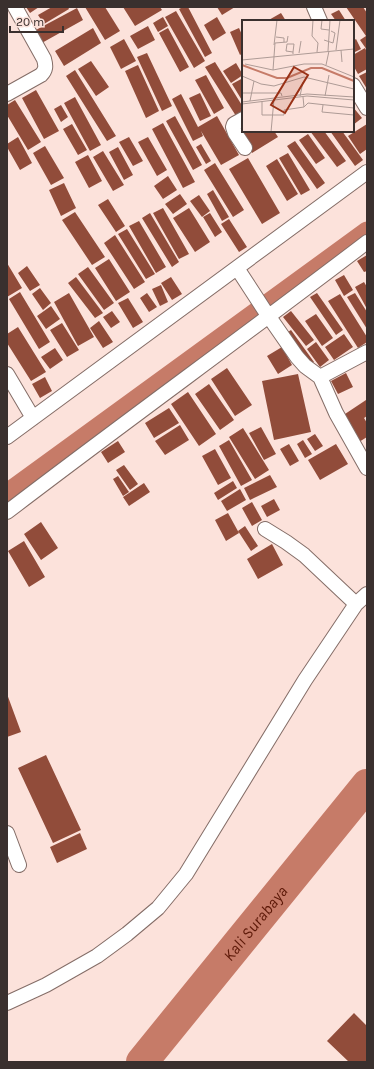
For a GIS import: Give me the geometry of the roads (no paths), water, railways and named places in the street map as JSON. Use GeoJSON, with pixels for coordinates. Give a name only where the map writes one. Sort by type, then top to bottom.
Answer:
{"type":"FeatureCollection","features":[{"type":"Feature","properties":{"kind":"street"},"geometry":{"type":"LineString","coordinates":[[7,94],[40,75],[45,71],[46,66],[44,59],[15,7]]}},
{"type":"Feature","properties":{"kind":"street"},"geometry":{"type":"LineString","coordinates":[[314,7],[320,20]]}},
{"type":"Feature","properties":{"kind":"street"},"geometry":{"type":"LineString","coordinates":[[354,87],[367,108]]}},
{"type":"Feature","properties":{"kind":"street"},"geometry":{"type":"LineString","coordinates":[[242,120],[234,124],[233,127],[245,148]]}},
{"type":"Feature","properties":{"kind":"street"},"geometry":{"type":"LineString","coordinates":[[7,437],[241,274],[367,172]]}},
{"type":"Feature","properties":{"kind":"street"},"geometry":{"type":"LineString","coordinates":[[7,512],[267,314],[367,242]]}},
{"type":"Feature","properties":{"kind":"street"},"geometry":{"type":"LineString","coordinates":[[241,274],[297,357],[305,366],[320,378],[336,412],[367,468]]}},
{"type":"Feature","properties":{"kind":"street"},"geometry":{"type":"LineString","coordinates":[[320,378],[367,352]]}},
{"type":"Feature","properties":{"kind":"street"},"geometry":{"type":"LineString","coordinates":[[7,374],[33,418]]}},
{"type":"Feature","properties":{"kind":"street"},"geometry":{"type":"LineString","coordinates":[[265,529],[304,555],[356,604]]}},
{"type":"Feature","properties":{"kind":"street"},"geometry":{"type":"LineString","coordinates":[[7,1003],[46,985],[97,956],[127,934],[158,908],[186,874],[305,680],[356,604],[367,594]]}},
{"type":"Feature","properties":{"kind":"street"},"geometry":{"type":"LineString","coordinates":[[7,833],[19,865]]}},
{"type":"Feature","properties":{"kind":"waterway"},"geometry":{"type":"LineString","coordinates":[[7,493],[367,231]]}},
{"type":"Feature","properties":{"kind":"waterway","name":"Kali Surabaya"},"geometry":{"type":"LineString","coordinates":[[142,1062],[367,785]]}}]}
